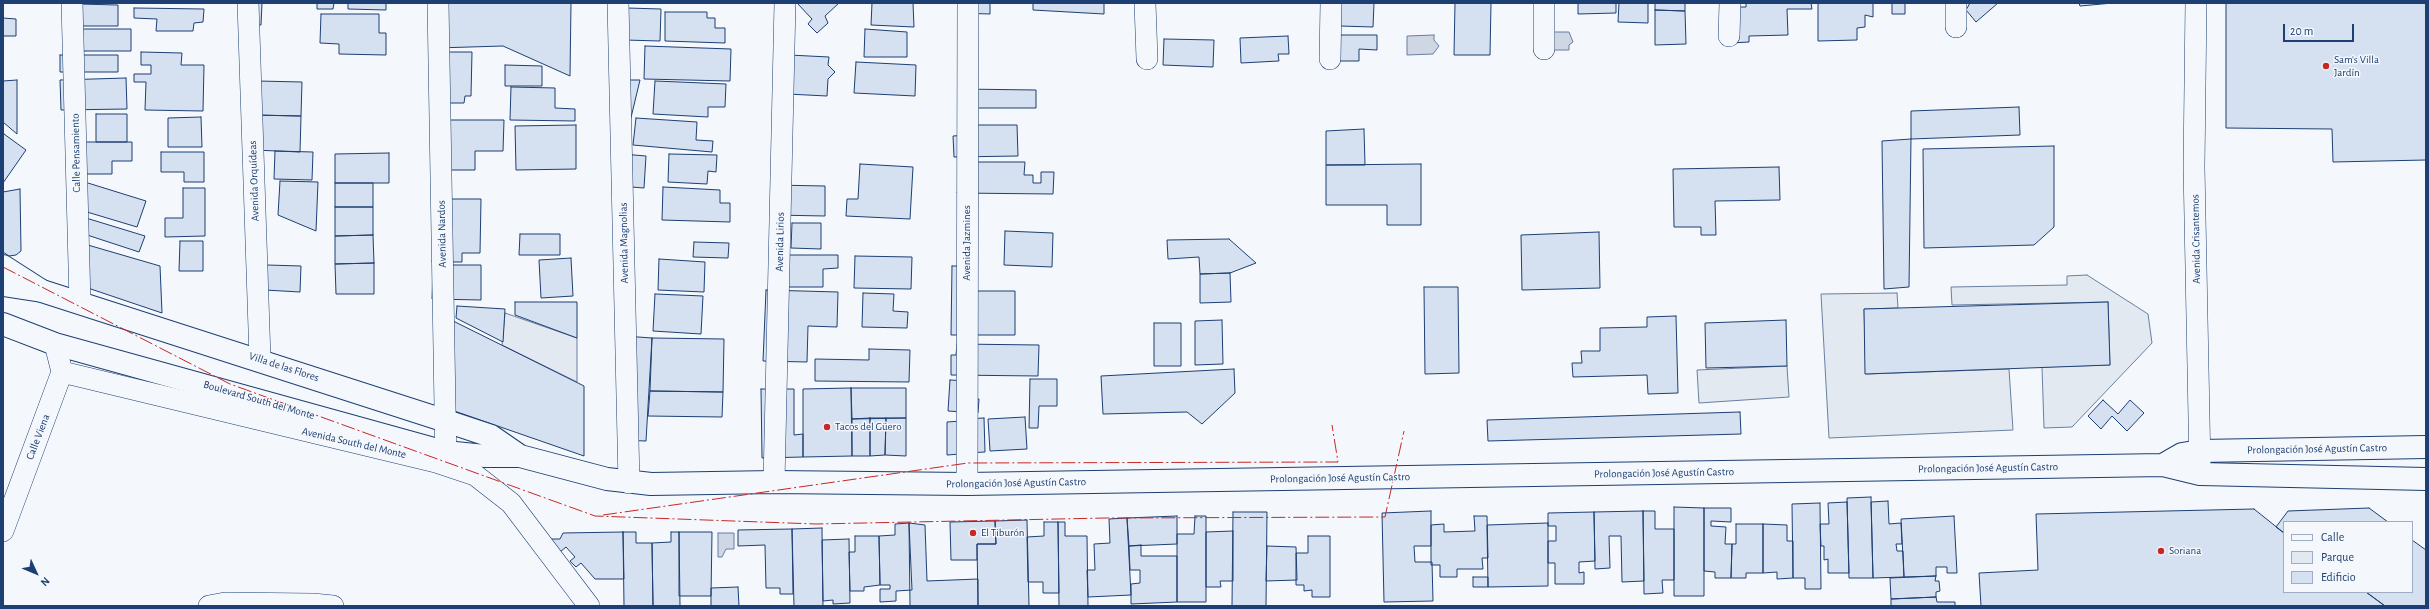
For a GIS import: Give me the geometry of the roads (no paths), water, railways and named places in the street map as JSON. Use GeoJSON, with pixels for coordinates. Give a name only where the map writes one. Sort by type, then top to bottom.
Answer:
{"type":"FeatureCollection","features":[{"type":"Feature","properties":{"kind":"main road"},"geometry":{"type":"LineString","coordinates":[[3,266],[42,290]]}},
{"type":"Feature","properties":{"kind":"main road"},"geometry":{"type":"LineString","coordinates":[[3,285],[42,290]]}},
{"type":"Feature","properties":{"kind":"main road","name":"Villa de las Flores"},"geometry":{"type":"LineString","coordinates":[[42,290],[260,359],[492,436],[520,456]]}},
{"type":"Feature","properties":{"kind":"main road","name":"Boulevard South del Monte"},"geometry":{"type":"LineString","coordinates":[[3,324],[55,344],[446,458],[520,456]]}},
{"type":"Feature","properties":{"kind":"main road","name":"Prolongación José Agustín Castro"},"geometry":{"type":"LineString","coordinates":[[2163,465],[2182,454],[2200,451],[2426,447]]}},
{"type":"Feature","properties":{"kind":"main road","name":"Prolongación José Agustín Castro"},"geometry":{"type":"LineString","coordinates":[[520,456],[629,483],[774,482],[966,484],[2163,465],[2200,474],[2426,479]]}},
{"type":"Feature","properties":{"kind":"street","name":"Calle Pensamiento"},"geometry":{"type":"LineString","coordinates":[[72,3],[80,303]]}},
{"type":"Feature","properties":{"kind":"street","name":"Avenida Orquídeas"},"geometry":{"type":"LineString","coordinates":[[248,3],[260,359]]}},
{"type":"Feature","properties":{"kind":"street","name":"Avenida Nardos"},"geometry":{"type":"LineString","coordinates":[[438,3],[446,458]]}},
{"type":"Feature","properties":{"kind":"street","name":"Avenida Magnolias"},"geometry":{"type":"LineString","coordinates":[[618,3],[629,483]]}},
{"type":"Feature","properties":{"kind":"street","name":"Avenida Lirios"},"geometry":{"type":"LineString","coordinates":[[774,482],[785,3]]}},
{"type":"Feature","properties":{"kind":"street","name":"Avenida Jazmines"},"geometry":{"type":"LineString","coordinates":[[966,484],[968,3]]}},
{"type":"Feature","properties":{"kind":"street"},"geometry":{"type":"LineString","coordinates":[[1145,3],[1147,59]]}},
{"type":"Feature","properties":{"kind":"street"},"geometry":{"type":"LineString","coordinates":[[1330,59],[1331,3]]}},
{"type":"Feature","properties":{"kind":"street"},"geometry":{"type":"LineString","coordinates":[[1544,3],[1544,49]]}},
{"type":"Feature","properties":{"kind":"street"},"geometry":{"type":"LineString","coordinates":[[1729,36],[1730,3]]}},
{"type":"Feature","properties":{"kind":"street"},"geometry":{"type":"LineString","coordinates":[[1956,3],[1956,27]]}},
{"type":"Feature","properties":{"kind":"street","name":"Avenida Crisantemos"},"geometry":{"type":"LineString","coordinates":[[2196,3],[2194,168],[2200,474]]}},
{"type":"Feature","properties":{"kind":"street"},"geometry":{"type":"LineString","coordinates":[[55,344],[62,372]]}},
{"type":"Feature","properties":{"kind":"street","name":"Avenida South del Monte"},"geometry":{"type":"LineString","coordinates":[[62,372],[446,458],[475,475],[511,502],[588,606]]}},
{"type":"Feature","properties":{"kind":"street","name":"Calle Viena"},"geometry":{"type":"LineString","coordinates":[[3,531],[62,372]]}},
{"type":"Feature","properties":{"kind":"street"},"geometry":{"type":"LineString","coordinates":[[209,606],[225,603],[313,604],[333,606]]}},
{"type":"Feature","properties":{"kind":"place","name":"Sam's Villa Jardín"},"geometry":{"type":"Point","coordinates":[2326,66]}},
{"type":"Feature","properties":{"kind":"place","name":"Tacos del Güero"},"geometry":{"type":"Point","coordinates":[827,427]}},
{"type":"Feature","properties":{"kind":"place","name":"El Tiburón"},"geometry":{"type":"Point","coordinates":[973,533]}},
{"type":"Feature","properties":{"kind":"place","name":"Soriana"},"geometry":{"type":"Point","coordinates":[2161,551]}}]}
